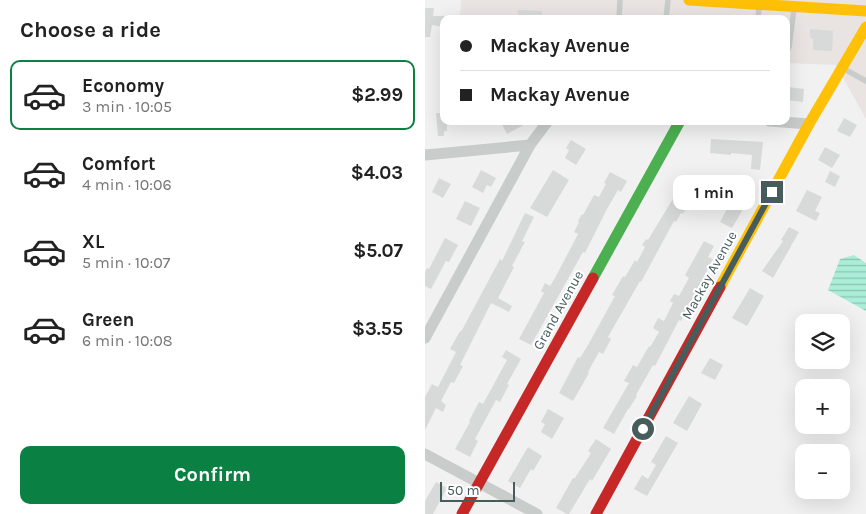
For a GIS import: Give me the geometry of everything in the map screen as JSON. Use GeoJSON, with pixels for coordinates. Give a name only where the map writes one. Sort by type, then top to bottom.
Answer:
{"type":"FeatureCollection","features":[{"type":"Feature","properties":{"kind":"street"},"geometry":{"type":"LineString","coordinates":[[689,0],[794,7],[848,8],[866,11]]}},
{"type":"Feature","properties":{"kind":"street","name":"Mackay Avenue"},"geometry":{"type":"LineString","coordinates":[[596,514],[809,124],[866,27]]}},
{"type":"Feature","properties":{"kind":"street"},"geometry":{"type":"LineString","coordinates":[[790,123],[809,124]]}},
{"type":"Feature","properties":{"kind":"street"},"geometry":{"type":"LineString","coordinates":[[425,338],[530,146],[545,125]]}},
{"type":"Feature","properties":{"kind":"street","name":"Grand Avenue"},"geometry":{"type":"LineString","coordinates":[[462,514],[678,125]]}},
{"type":"Feature","properties":{"kind":"street"},"geometry":{"type":"LineString","coordinates":[[425,155],[530,146]]}},
{"type":"Feature","properties":{"kind":"street"},"geometry":{"type":"LineString","coordinates":[[425,454],[537,514]]}},
{"type":"Feature","properties":{"kind":"lane"},"geometry":{"type":"LineString","coordinates":[[619,15],[620,0]]}},
{"type":"Feature","properties":{"kind":"lane"},"geometry":{"type":"LineString","coordinates":[[666,15],[668,0]]}},
{"type":"Feature","properties":{"kind":"lane"},"geometry":{"type":"LineString","coordinates":[[758,15],[759,4]]}},
{"type":"Feature","properties":{"kind":"lane"},"geometry":{"type":"LineString","coordinates":[[790,38],[794,7]]}},
{"type":"Feature","properties":{"kind":"lane"},"geometry":{"type":"LineString","coordinates":[[842,68],[866,81]]}},
{"type":"Feature","properties":{"kind":"shaded area"},"geometry":{"type":"Polygon","coordinates":[[[461,0],[866,0],[866,119],[836,65],[790,63],[790,15],[460,15],[461,0]]]}},
{"type":"Feature","properties":{"kind":"shaded area"},"geometry":{"type":"Polygon","coordinates":[[[854,255],[866,263],[866,311],[828,290],[840,259],[854,255]]]}},
{"type":"Feature","properties":{"kind":"building"},"geometry":{"type":"Polygon","coordinates":[[[425,8],[434,8],[433,16],[440,16],[440,26],[432,25],[430,37],[425,37],[425,8]]]}},
{"type":"Feature","properties":{"kind":"building"},"geometry":{"type":"Polygon","coordinates":[[[518,10],[542,11],[542,15],[518,15],[518,10]]]}},
{"type":"Feature","properties":{"kind":"building"},"geometry":{"type":"Polygon","coordinates":[[[810,29],[833,31],[832,51],[813,50],[813,38],[810,38],[810,29]]]}},
{"type":"Feature","properties":{"kind":"building"},"geometry":{"type":"Polygon","coordinates":[[[790,87],[804,89],[803,102],[790,100],[790,87]]]}},
{"type":"Feature","properties":{"kind":"building"},"geometry":{"type":"Polygon","coordinates":[[[436,113],[440,113],[440,125],[447,125],[447,131],[444,131],[444,136],[438,136],[436,113]]]}},
{"type":"Feature","properties":{"kind":"building"},"geometry":{"type":"Polygon","coordinates":[[[844,118],[857,125],[850,137],[837,131],[844,118]]]}},
{"type":"Feature","properties":{"kind":"building"},"geometry":{"type":"Polygon","coordinates":[[[502,125],[524,125],[507,134],[502,125]]]}},
{"type":"Feature","properties":{"kind":"building"},"geometry":{"type":"Polygon","coordinates":[[[711,139],[763,142],[760,170],[751,169],[752,155],[710,153],[711,139]]]}},
{"type":"Feature","properties":{"kind":"building"},"geometry":{"type":"Polygon","coordinates":[[[571,140],[586,149],[576,165],[565,158],[569,150],[566,148],[571,140]]]}},
{"type":"Feature","properties":{"kind":"building"},"geometry":{"type":"Polygon","coordinates":[[[825,147],[840,155],[832,168],[818,160],[825,147]]]}},
{"type":"Feature","properties":{"kind":"building"},"geometry":{"type":"Polygon","coordinates":[[[481,170],[496,178],[491,187],[487,185],[483,193],[472,187],[481,170]]]}},
{"type":"Feature","properties":{"kind":"building"},"geometry":{"type":"Polygon","coordinates":[[[553,170],[569,180],[547,217],[530,208],[553,170]]]}},
{"type":"Feature","properties":{"kind":"building"},"geometry":{"type":"Polygon","coordinates":[[[830,171],[840,176],[835,187],[825,182],[830,171]]]}},
{"type":"Feature","properties":{"kind":"building"},"geometry":{"type":"Polygon","coordinates":[[[610,172],[627,181],[621,192],[618,190],[585,253],[583,252],[531,345],[519,339],[544,293],[541,291],[545,283],[550,286],[578,234],[574,232],[578,221],[594,195],[599,197],[610,172]]]}},
{"type":"Feature","properties":{"kind":"building"},"geometry":{"type":"Polygon","coordinates":[[[439,178],[451,184],[443,198],[432,192],[439,178]]]}},
{"type":"Feature","properties":{"kind":"building"},"geometry":{"type":"Polygon","coordinates":[[[683,182],[697,189],[683,214],[681,213],[676,222],[674,221],[608,337],[611,339],[603,354],[599,352],[573,401],[559,393],[578,357],[580,358],[588,345],[615,296],[612,295],[623,276],[625,277],[635,260],[637,262],[645,247],[642,245],[646,239],[648,240],[683,182]]]}},
{"type":"Feature","properties":{"kind":"building"},"geometry":{"type":"Polygon","coordinates":[[[737,190],[750,197],[732,228],[720,222],[737,190]]]}},
{"type":"Feature","properties":{"kind":"building"},"geometry":{"type":"Polygon","coordinates":[[[807,190],[822,197],[815,211],[820,213],[816,221],[796,211],[807,190]]]}},
{"type":"Feature","properties":{"kind":"building"},"geometry":{"type":"Polygon","coordinates":[[[465,201],[480,208],[471,226],[456,219],[465,201]]]}},
{"type":"Feature","properties":{"kind":"building"},"geometry":{"type":"Polygon","coordinates":[[[525,213],[534,217],[522,241],[525,242],[512,266],[514,267],[498,298],[512,306],[509,312],[491,303],[460,365],[463,366],[454,383],[451,382],[441,401],[446,405],[443,412],[436,408],[425,430],[425,397],[432,384],[438,387],[456,352],[450,349],[500,259],[502,261],[525,213]]]}},
{"type":"Feature","properties":{"kind":"building"},"geometry":{"type":"Polygon","coordinates":[[[789,227],[799,232],[773,278],[762,271],[783,241],[781,240],[789,227]]]}},
{"type":"Feature","properties":{"kind":"building"},"geometry":{"type":"Polygon","coordinates":[[[445,238],[458,245],[449,262],[446,261],[431,289],[425,286],[425,272],[427,268],[429,269],[445,238]]]}},
{"type":"Feature","properties":{"kind":"building"},"geometry":{"type":"Polygon","coordinates":[[[704,241],[714,246],[708,257],[713,259],[681,321],[679,320],[655,366],[653,365],[614,434],[603,428],[629,383],[624,381],[633,365],[637,367],[659,332],[653,328],[658,318],[664,321],[673,303],[670,301],[674,294],[679,296],[689,278],[685,275],[704,241]]]}},
{"type":"Feature","properties":{"kind":"building"},"geometry":{"type":"Polygon","coordinates":[[[750,288],[764,296],[747,326],[732,318],[750,288]]]}},
{"type":"Feature","properties":{"kind":"building"},"geometry":{"type":"Polygon","coordinates":[[[506,350],[521,359],[507,384],[509,385],[500,402],[496,400],[475,439],[478,441],[470,457],[455,449],[479,402],[483,404],[507,360],[502,357],[506,350]]]}},
{"type":"Feature","properties":{"kind":"building"},"geometry":{"type":"Polygon","coordinates":[[[710,358],[723,365],[715,380],[701,373],[710,358]]]}},
{"type":"Feature","properties":{"kind":"building"},"geometry":{"type":"Polygon","coordinates":[[[689,396],[702,404],[687,431],[673,423],[689,396]]]}},
{"type":"Feature","properties":{"kind":"building"},"geometry":{"type":"Polygon","coordinates":[[[548,409],[564,418],[552,439],[541,432],[545,424],[541,422],[548,409]]]}},
{"type":"Feature","properties":{"kind":"building"},"geometry":{"type":"Polygon","coordinates":[[[666,436],[678,443],[647,496],[634,489],[642,475],[648,479],[656,465],[651,462],[666,436]]]}},
{"type":"Feature","properties":{"kind":"building"},"geometry":{"type":"Polygon","coordinates":[[[596,439],[611,449],[592,481],[590,479],[569,514],[567,514],[556,508],[573,478],[575,478],[591,453],[588,451],[596,439]]]}},
{"type":"Feature","properties":{"kind":"building"},"geometry":{"type":"Polygon","coordinates":[[[528,447],[542,456],[533,471],[531,469],[520,488],[508,481],[528,447]]]}},
{"type":"Feature","properties":{"kind":"building"},"geometry":{"type":"Polygon","coordinates":[[[436,482],[447,488],[433,514],[425,514],[425,501],[436,482]]]}},
{"type":"Feature","properties":{"kind":"traffic: fast"},"geometry":{"type":"LineString","coordinates":[[593,278],[678,125]]}},
{"type":"Feature","properties":{"kind":"traffic: slow"},"geometry":{"type":"LineString","coordinates":[[689,0],[866,11]]}},
{"type":"Feature","properties":{"kind":"traffic: slow"},"geometry":{"type":"LineString","coordinates":[[720,287],[809,124],[866,27]]}},
{"type":"Feature","properties":{"kind":"traffic: jam"},"geometry":{"type":"LineString","coordinates":[[462,514],[593,278]]}},
{"type":"Feature","properties":{"kind":"traffic: jam"},"geometry":{"type":"LineString","coordinates":[[596,514],[720,287]]}},
{"type":"Feature","properties":{"kind":"route"},"geometry":{"type":"LineString","coordinates":[[643,429],[772,192]]}}]}
